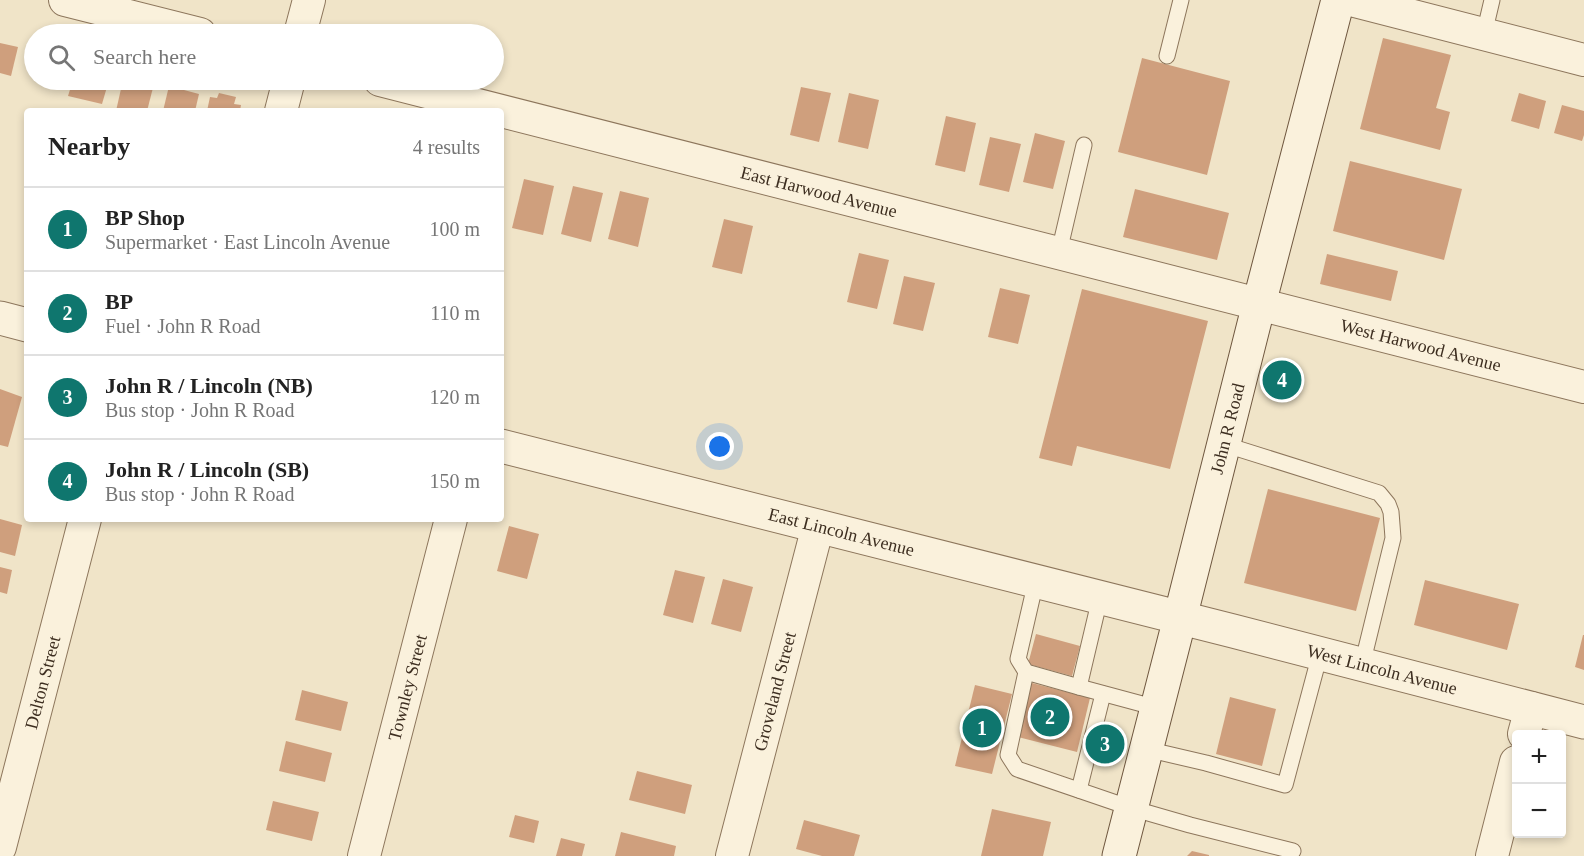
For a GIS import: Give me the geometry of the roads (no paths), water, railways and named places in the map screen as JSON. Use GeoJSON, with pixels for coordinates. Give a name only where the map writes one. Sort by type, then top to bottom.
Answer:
{"type":"FeatureCollection","features":[{"type":"Feature","properties":{"kind":"street"},"geometry":{"type":"LineString","coordinates":[[65,0],[160,24]]}},
{"type":"Feature","properties":{"kind":"street"},"geometry":{"type":"LineString","coordinates":[[303,24],[309,0]]}},
{"type":"Feature","properties":{"kind":"street","name":"John R Road"},"geometry":{"type":"LineString","coordinates":[[1119,856],[1258,304],[1338,0]]}},
{"type":"Feature","properties":{"kind":"street"},"geometry":{"type":"LineString","coordinates":[[1351,0],[1584,60]]}},
{"type":"Feature","properties":{"kind":"street"},"geometry":{"type":"LineString","coordinates":[[282,108],[286,90]]}},
{"type":"Feature","properties":{"kind":"street","name":"East Harwood Avenue"},"geometry":{"type":"LineString","coordinates":[[419,90],[491,108]]}},
{"type":"Feature","properties":{"kind":"street","name":"East Harwood Avenue"},"geometry":{"type":"LineString","coordinates":[[504,111],[1258,304]]}},
{"type":"Feature","properties":{"kind":"street","name":"West Harwood Avenue"},"geometry":{"type":"LineString","coordinates":[[1258,304],[1584,387]]}},
{"type":"Feature","properties":{"kind":"street"},"geometry":{"type":"LineString","coordinates":[[0,318],[24,324]]}},
{"type":"Feature","properties":{"kind":"street","name":"East Lincoln Avenue"},"geometry":{"type":"LineString","coordinates":[[504,447],[1180,618]]}},
{"type":"Feature","properties":{"kind":"street","name":"Delton Street"},"geometry":{"type":"LineString","coordinates":[[0,847],[84,522]]}},
{"type":"Feature","properties":{"kind":"street","name":"Townley Street"},"geometry":{"type":"LineString","coordinates":[[364,856],[450,522]]}},
{"type":"Feature","properties":{"kind":"street","name":"Groveland Street"},"geometry":{"type":"LineString","coordinates":[[732,856],[818,526]]}},
{"type":"Feature","properties":{"kind":"street","name":"West Lincoln Avenue"},"geometry":{"type":"LineString","coordinates":[[1180,618],[1362,665],[1528,722],[1584,722]]}},
{"type":"Feature","properties":{"kind":"street"},"geometry":{"type":"LineString","coordinates":[[1492,856],[1512,778]]}},
{"type":"Feature","properties":{"kind":"lane"},"geometry":{"type":"LineString","coordinates":[[1167,57],[1181,0]]}},
{"type":"Feature","properties":{"kind":"lane"},"geometry":{"type":"LineString","coordinates":[[1484,34],[1492,0]]}},
{"type":"Feature","properties":{"kind":"lane"},"geometry":{"type":"LineString","coordinates":[[1059,252],[1084,145]]}},
{"type":"Feature","properties":{"kind":"lane"},"geometry":{"type":"LineString","coordinates":[[1223,444],[1379,493],[1388,504],[1391,512],[1393,538],[1362,665]]}},
{"type":"Feature","properties":{"kind":"lane"},"geometry":{"type":"LineString","coordinates":[[1036,581],[1018,659],[1026,672],[1157,708]]}},
{"type":"Feature","properties":{"kind":"lane"},"geometry":{"type":"LineString","coordinates":[[1079,687],[1100,597]]}},
{"type":"Feature","properties":{"kind":"lane"},"geometry":{"type":"LineString","coordinates":[[1146,749],[1285,785],[1320,654]]}},
{"type":"Feature","properties":{"kind":"lane"},"geometry":{"type":"LineString","coordinates":[[1026,672],[1008,755],[1017,769],[1131,808],[1293,851]]}},
{"type":"Feature","properties":{"kind":"lane"},"geometry":{"type":"LineString","coordinates":[[1079,790],[1103,694]]}},
{"type":"Feature","properties":{"kind":"place","name":"John R / Lincoln (SB)"},"geometry":{"type":"Point","coordinates":[1282,380]}},
{"type":"Feature","properties":{"kind":"place","name":"BP"},"geometry":{"type":"Point","coordinates":[1050,717]}},
{"type":"Feature","properties":{"kind":"place","name":"BP Shop"},"geometry":{"type":"Point","coordinates":[982,728]}},
{"type":"Feature","properties":{"kind":"place","name":"John R / Lincoln (NB)"},"geometry":{"type":"Point","coordinates":[1105,744]}}]}
